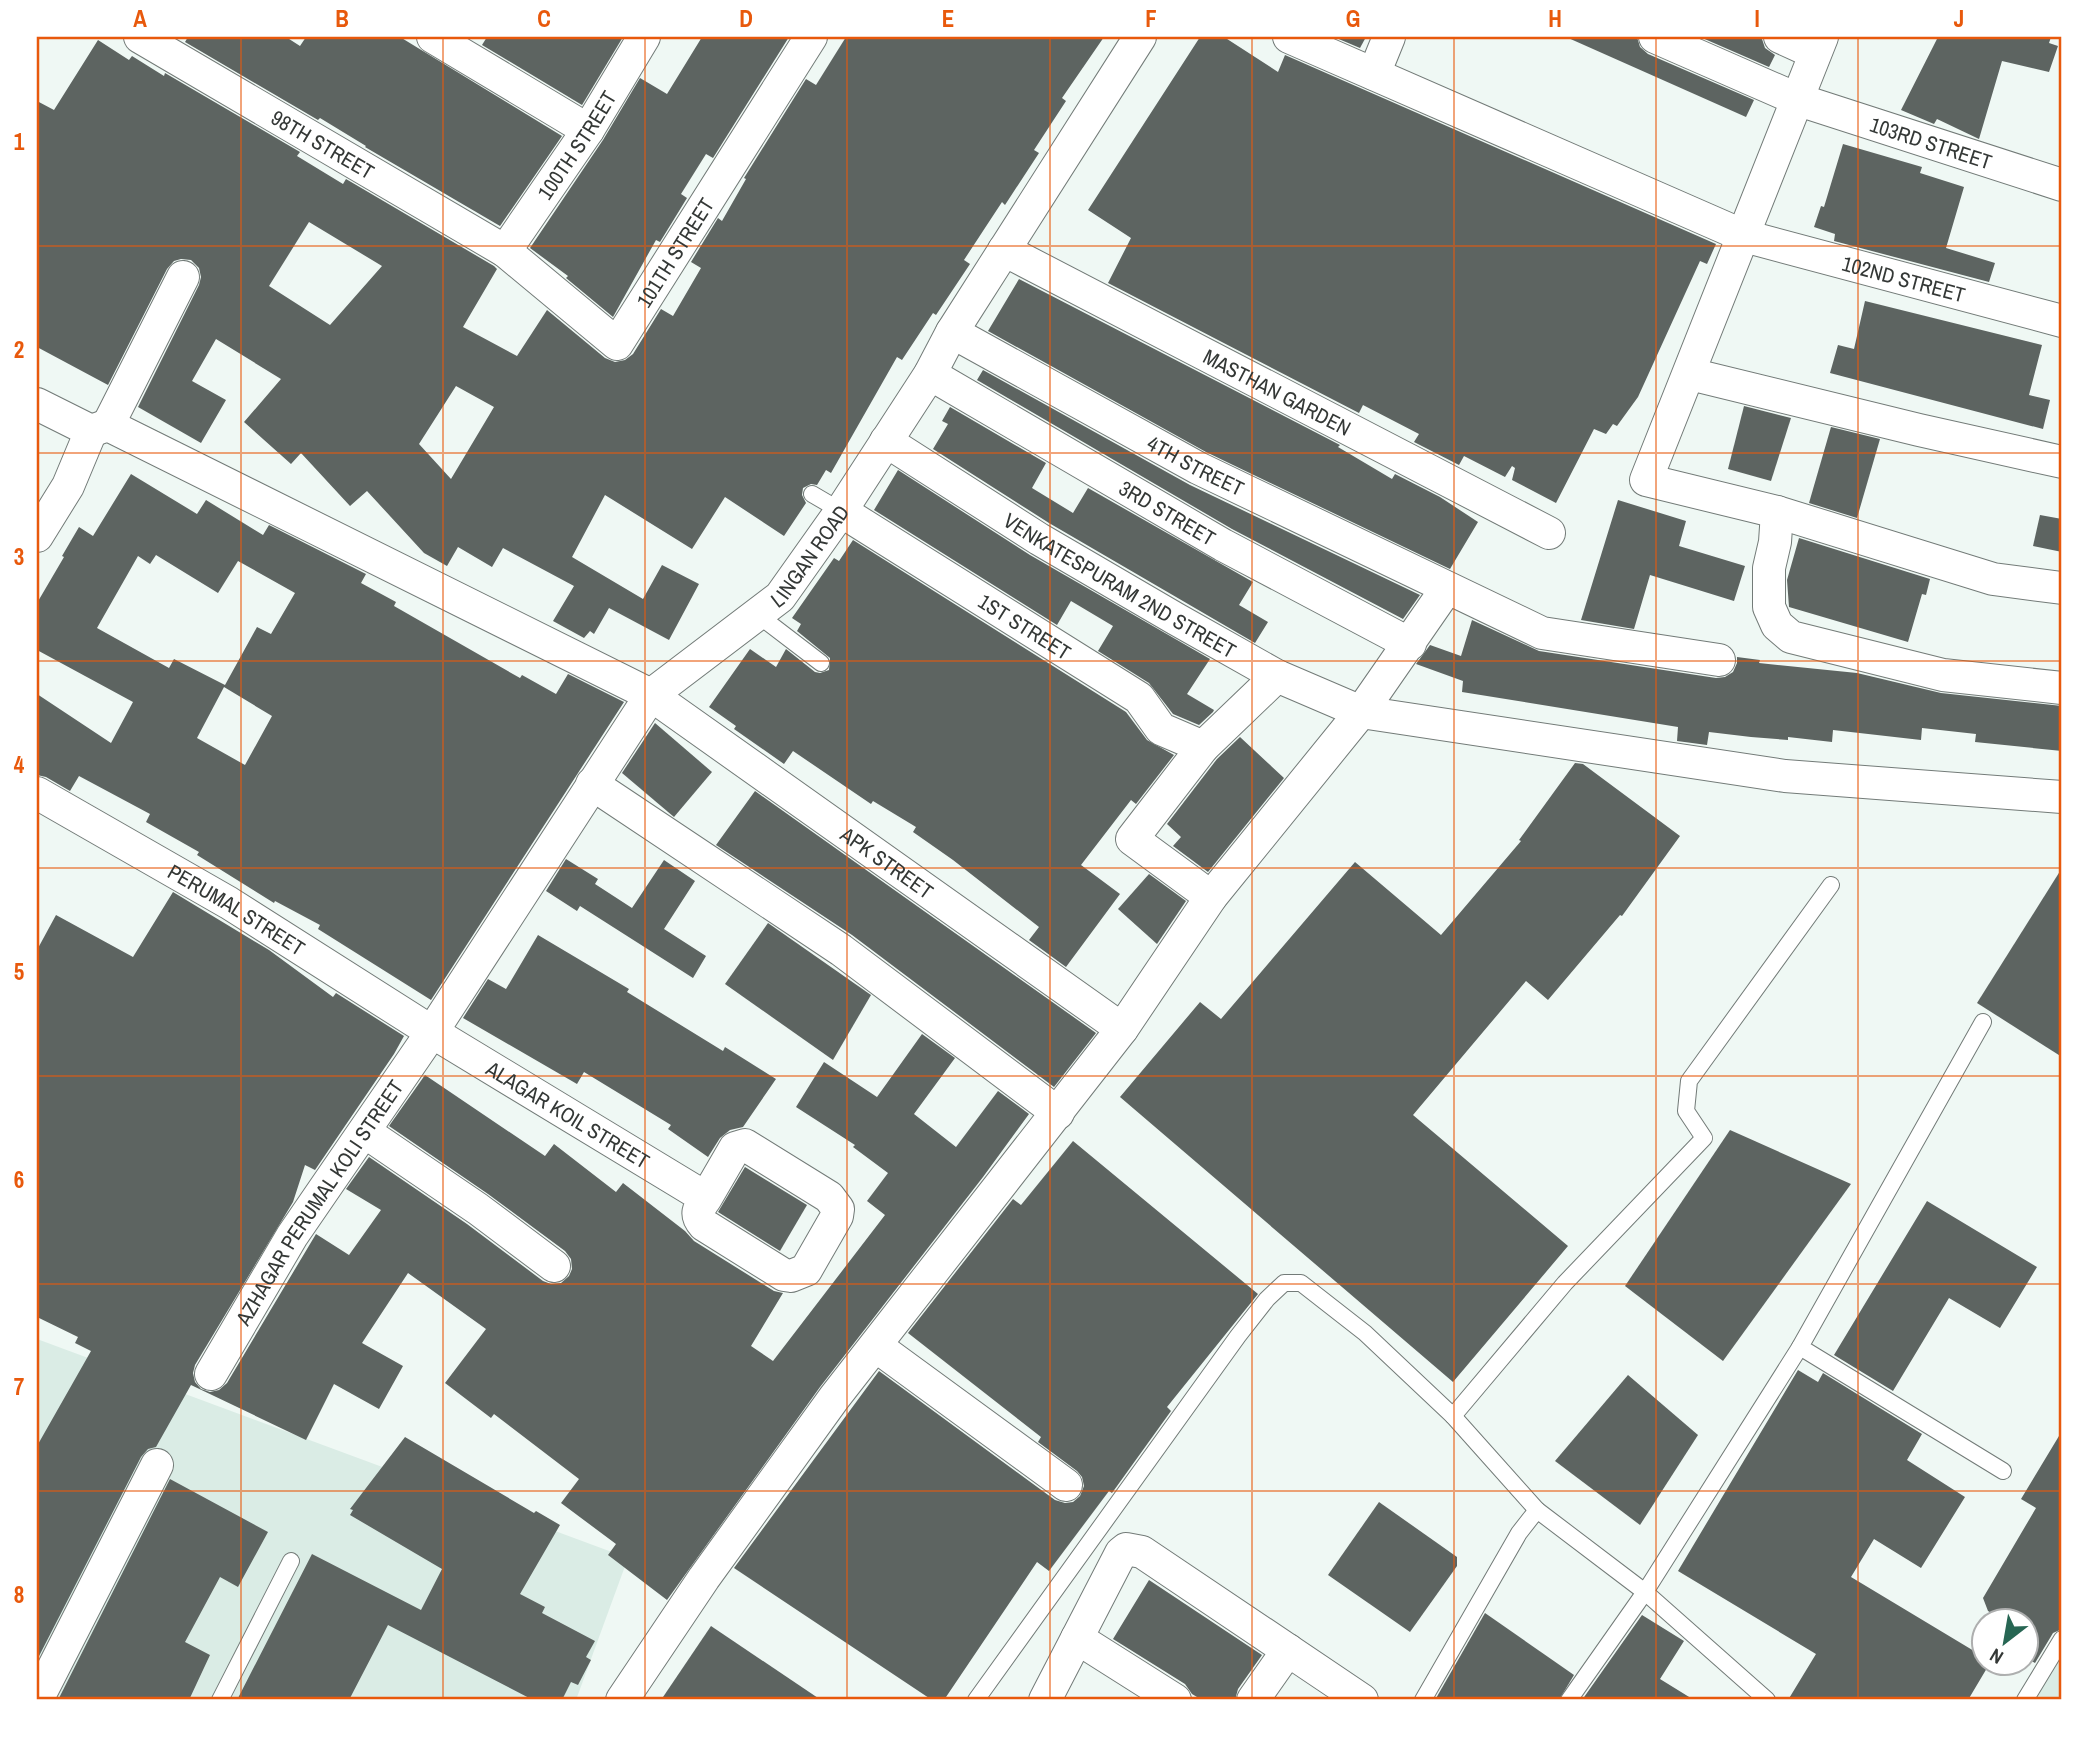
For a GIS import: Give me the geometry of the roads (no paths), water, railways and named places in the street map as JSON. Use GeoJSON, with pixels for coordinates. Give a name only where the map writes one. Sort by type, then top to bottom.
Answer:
{"type":"FeatureCollection","features":[{"type":"Feature","properties":{"kind":"street","name":"98TH STREET"},"geometry":{"type":"LineString","coordinates":[[140,37],[505,251]]}},
{"type":"Feature","properties":{"kind":"street"},"geometry":{"type":"LineString","coordinates":[[433,37],[588,130]]}},
{"type":"Feature","properties":{"kind":"street","name":"100TH STREET"},"geometry":{"type":"LineString","coordinates":[[505,251],[588,130],[644,37]]}},
{"type":"Feature","properties":{"kind":"street","name":"101TH STREET"},"geometry":{"type":"LineString","coordinates":[[505,251],[617,344],[811,37]]}},
{"type":"Feature","properties":{"kind":"street","name":"LINGAN ROAD"},"geometry":{"type":"LineString","coordinates":[[432,1032],[651,695],[780,597],[841,511],[930,374],[952,332],[1140,37]]}},
{"type":"Feature","properties":{"kind":"street","name":"102ND STREET"},"geometry":{"type":"LineString","coordinates":[[1289,37],[1744,236],[2062,321]]}},
{"type":"Feature","properties":{"kind":"street"},"geometry":{"type":"LineString","coordinates":[[1374,74],[1389,37]]}},
{"type":"Feature","properties":{"kind":"street","name":"103RD STREET"},"geometry":{"type":"LineString","coordinates":[[1655,37],[1798,100],[2062,185]]}},
{"type":"Feature","properties":{"kind":"street"},"geometry":{"type":"LineString","coordinates":[[1780,37],[1819,45],[1646,480],[1777,512],[1993,579],[2062,588]]}},
{"type":"Feature","properties":{"kind":"street","name":"MASTHAN GARDEN"},"geometry":{"type":"LineString","coordinates":[[1004,250],[1549,533]]}},
{"type":"Feature","properties":{"kind":"street"},"geometry":{"type":"LineString","coordinates":[[37,536],[68,486],[183,278]]}},
{"type":"Feature","properties":{"kind":"street","name":"4TH STREET"},"geometry":{"type":"LineString","coordinates":[[952,332],[1198,468],[1542,633],[1719,660]]}},
{"type":"Feature","properties":{"kind":"street","name":"3RD STREET"},"geometry":{"type":"LineString","coordinates":[[930,374],[1223,545],[1410,644]]}},
{"type":"Feature","properties":{"kind":"street"},"geometry":{"type":"LineString","coordinates":[[1690,374],[2062,462]]}},
{"type":"Feature","properties":{"kind":"street","name":"APK STREET"},"geometry":{"type":"LineString","coordinates":[[37,404],[99,428],[651,695],[1122,1029]]}},
{"type":"Feature","properties":{"kind":"street","name":"VENKATESPURAM 2ND STREET"},"geometry":{"type":"LineString","coordinates":[[886,441],[1039,539],[1277,676],[1361,712],[1785,776],[2062,797]]}},
{"type":"Feature","properties":{"kind":"street","name":"1ST STREET"},"geometry":{"type":"LineString","coordinates":[[841,511],[1139,698],[1161,729],[1203,747]]}},
{"type":"Feature","properties":{"kind":"street"},"geometry":{"type":"LineString","coordinates":[[1777,512],[1775,542],[1769,568],[1769,607],[1777,625],[1791,637],[1943,675],[2062,688]]}},
{"type":"Feature","properties":{"kind":"street"},"geometry":{"type":"LineString","coordinates":[[622,1700],[704,1578],[834,1398],[1122,1029],[1211,897],[1361,712],[1447,588]]}},
{"type":"Feature","properties":{"kind":"street"},"geometry":{"type":"LineString","coordinates":[[1211,897],[1132,839],[1203,747],[1277,676]]}},
{"type":"Feature","properties":{"kind":"street"},"geometry":{"type":"LineString","coordinates":[[592,784],[841,950],[1058,1113]]}},
{"type":"Feature","properties":{"kind":"street","name":"PERUMAL STREET"},"geometry":{"type":"LineString","coordinates":[[37,793],[229,904],[432,1032]]}},
{"type":"Feature","properties":{"kind":"street","name":"AZHAGAR PERUMAL KOLI STREET"},"geometry":{"type":"LineString","coordinates":[[211,1374],[292,1236],[432,1032]]}},
{"type":"Feature","properties":{"kind":"street","name":"ALAGAR KOIL STREET"},"geometry":{"type":"LineString","coordinates":[[432,1032],[706,1198]]}},
{"type":"Feature","properties":{"kind":"street"},"geometry":{"type":"LineString","coordinates":[[365,1132],[478,1209],[554,1266]]}},
{"type":"Feature","properties":{"kind":"street"},"geometry":{"type":"LineString","coordinates":[[746,1145],[829,1197],[838,1209],[837,1216],[806,1270],[791,1276],[783,1275],[704,1224],[698,1211],[706,1198],[735,1149],[746,1145]]}},
{"type":"Feature","properties":{"kind":"street"},"geometry":{"type":"LineString","coordinates":[[876,1346],[1066,1485]]}},
{"type":"Feature","properties":{"kind":"street"},"geometry":{"type":"LineString","coordinates":[[37,1700],[157,1465]]}},
{"type":"Feature","properties":{"kind":"street"},"geometry":{"type":"LineString","coordinates":[[1045,1700],[1121,1553],[1126,1549],[1142,1552],[1362,1700]]}},
{"type":"Feature","properties":{"kind":"street"},"geometry":{"type":"LineString","coordinates":[[1077,1638],[1175,1700]]}},
{"type":"Feature","properties":{"kind":"street"},"geometry":{"type":"LineString","coordinates":[[1253,1700],[1288,1650]]}},
{"type":"Feature","properties":{"kind":"lane"},"geometry":{"type":"LineString","coordinates":[[812,494],[841,511]]}},
{"type":"Feature","properties":{"kind":"lane"},"geometry":{"type":"LineString","coordinates":[[757,614],[821,663]]}},
{"type":"Feature","properties":{"kind":"lane"},"geometry":{"type":"LineString","coordinates":[[1453,1416],[1565,1283],[1704,1138],[1686,1111],[1689,1081],[1831,885]]}},
{"type":"Feature","properties":{"kind":"lane"},"geometry":{"type":"LineString","coordinates":[[1569,1700],[1645,1592],[1800,1347],[1983,1022]]}},
{"type":"Feature","properties":{"kind":"lane"},"geometry":{"type":"LineString","coordinates":[[976,1700],[1238,1336],[1266,1299],[1284,1283],[1301,1283],[1365,1333],[1453,1416],[1537,1510],[1645,1592],[1767,1700]]}},
{"type":"Feature","properties":{"kind":"lane"},"geometry":{"type":"LineString","coordinates":[[1800,1347],[2003,1471]]}},
{"type":"Feature","properties":{"kind":"lane"},"geometry":{"type":"LineString","coordinates":[[1423,1700],[1519,1533],[1537,1510]]}},
{"type":"Feature","properties":{"kind":"lane"},"geometry":{"type":"LineString","coordinates":[[220,1700],[291,1561]]}},
{"type":"Feature","properties":{"kind":"lane"},"geometry":{"type":"LineString","coordinates":[[2025,1700],[2062,1639]]}}]}
